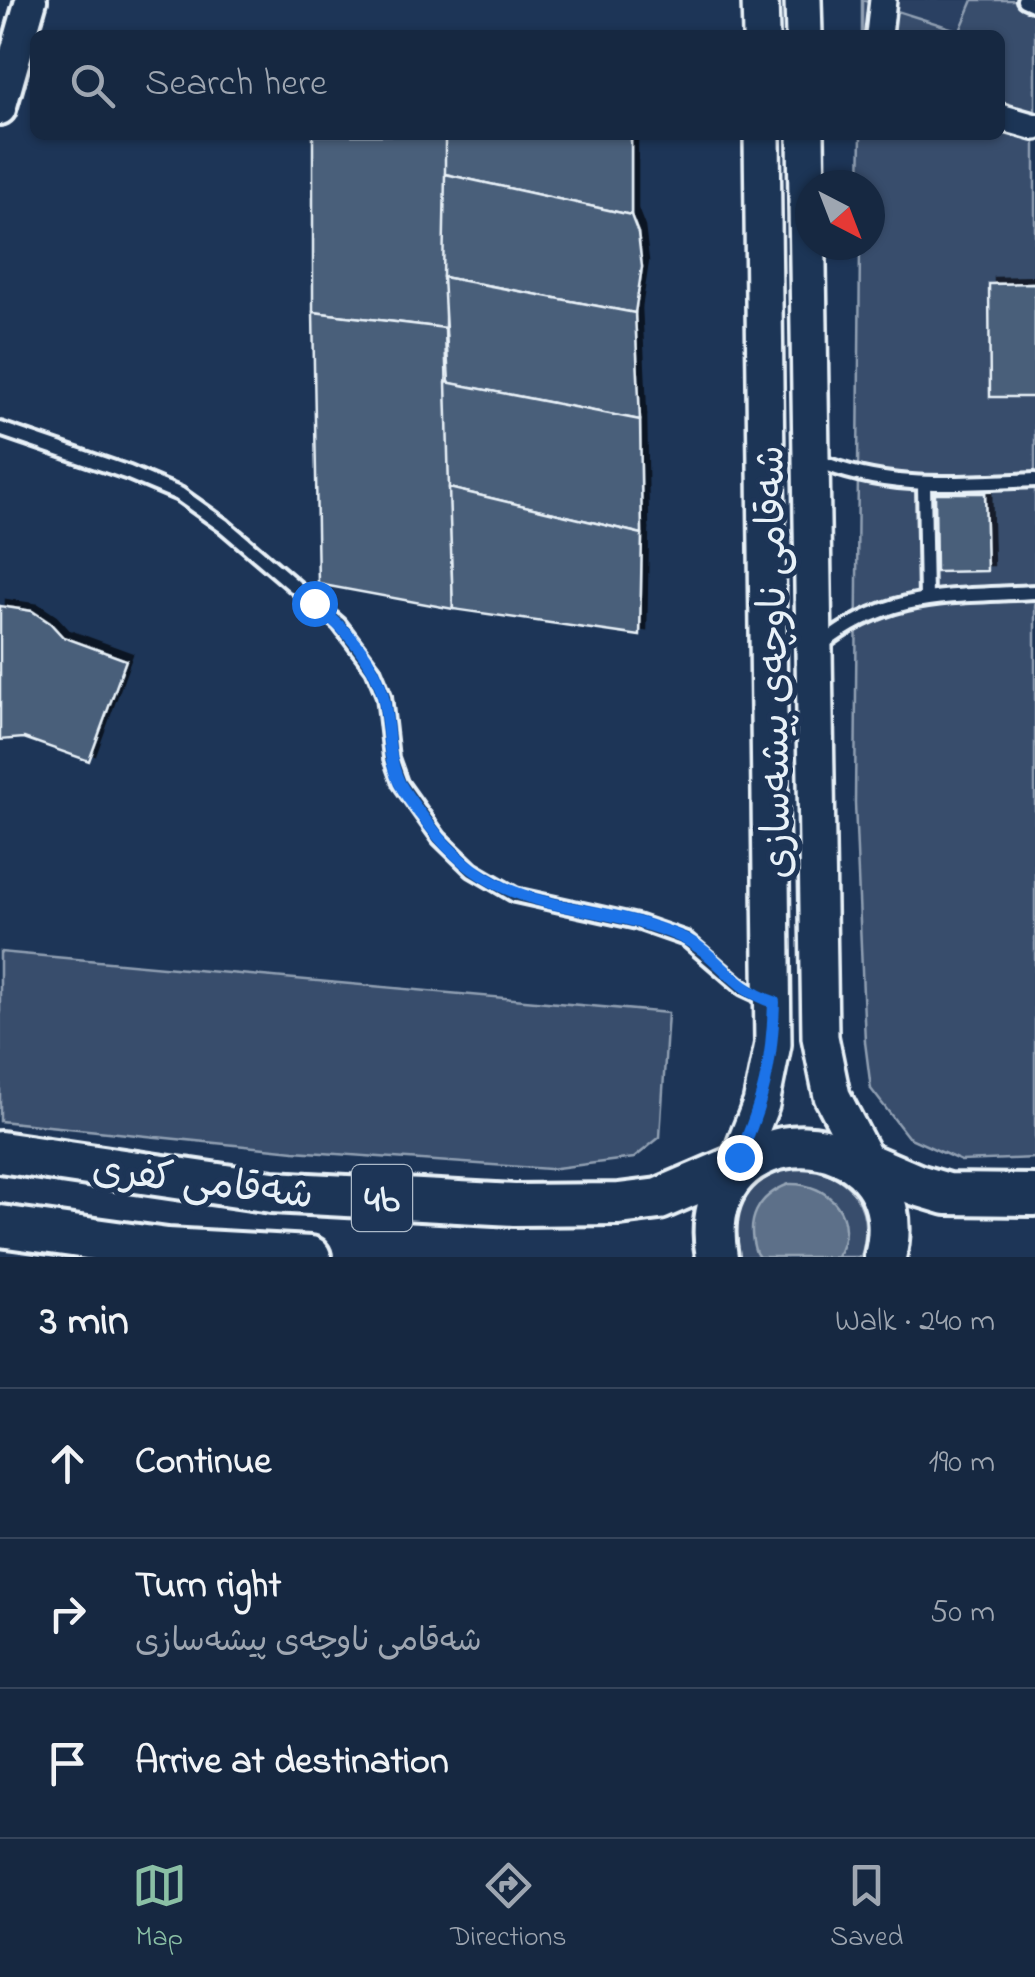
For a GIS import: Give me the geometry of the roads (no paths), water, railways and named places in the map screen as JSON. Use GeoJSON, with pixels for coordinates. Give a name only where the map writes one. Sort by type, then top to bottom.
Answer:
{"type":"FeatureCollection","features":[{"type":"Feature","properties":{"kind":"highway","name":"شەقامی کفری"},"geometry":{"type":"LineString","coordinates":[[0,1152],[272,1192],[514,1205],[619,1204],[659,1199],[791,1144],[810,1144],[860,1165]]}},
{"type":"Feature","properties":{"kind":"highway"},"geometry":{"type":"LineString","coordinates":[[860,1165],[947,1194],[1035,1195]]}},
{"type":"Feature","properties":{"kind":"highway"},"geometry":{"type":"LineString","coordinates":[[860,1165],[882,1197],[888,1219],[884,1257]]}},
{"type":"Feature","properties":{"kind":"highway"},"geometry":{"type":"LineString","coordinates":[[718,1257],[714,1228],[719,1202],[741,1167]]}},
{"type":"Feature","properties":{"kind":"highway","name":"شەقامی کفری"},"geometry":{"type":"LineString","coordinates":[[0,1226],[167,1249],[310,1257]]}},
{"type":"Feature","properties":{"kind":"main road"},"geometry":{"type":"LineString","coordinates":[[760,0],[760,30]]}},
{"type":"Feature","properties":{"kind":"main road"},"geometry":{"type":"LineString","coordinates":[[803,0],[804,30]]}},
{"type":"Feature","properties":{"kind":"main road","name":"شەقامی ناوچەی پیشەسازی"},"geometry":{"type":"LineString","coordinates":[[741,1167],[772,1055],[774,1002],[762,140]]}},
{"type":"Feature","properties":{"kind":"main road","name":"شەقامی ناوچەی پیشەسازی"},"geometry":{"type":"LineString","coordinates":[[806,140],[820,1037],[832,1096],[860,1165]]}},
{"type":"Feature","properties":{"kind":"street"},"geometry":{"type":"LineString","coordinates":[[0,110],[31,0]]}},
{"type":"Feature","properties":{"kind":"street"},"geometry":{"type":"LineString","coordinates":[[879,30],[883,0]]}},
{"type":"Feature","properties":{"kind":"street"},"geometry":{"type":"LineString","coordinates":[[1005,118],[1035,127]]}},
{"type":"Feature","properties":{"kind":"lane"},"geometry":{"type":"LineString","coordinates":[[0,429],[179,494],[224,526],[339,624],[373,669],[384,696],[391,758],[400,783],[438,838],[472,870],[515,894],[637,922],[686,940],[742,988],[774,1002]]}},
{"type":"Feature","properties":{"kind":"lane"},"geometry":{"type":"LineString","coordinates":[[812,458],[870,478],[924,484],[1035,480]]}},
{"type":"Feature","properties":{"kind":"lane"},"geometry":{"type":"LineString","coordinates":[[924,484],[926,599]]}},
{"type":"Feature","properties":{"kind":"lane"},"geometry":{"type":"LineString","coordinates":[[814,651],[876,612],[911,600],[1035,592]]}}]}
